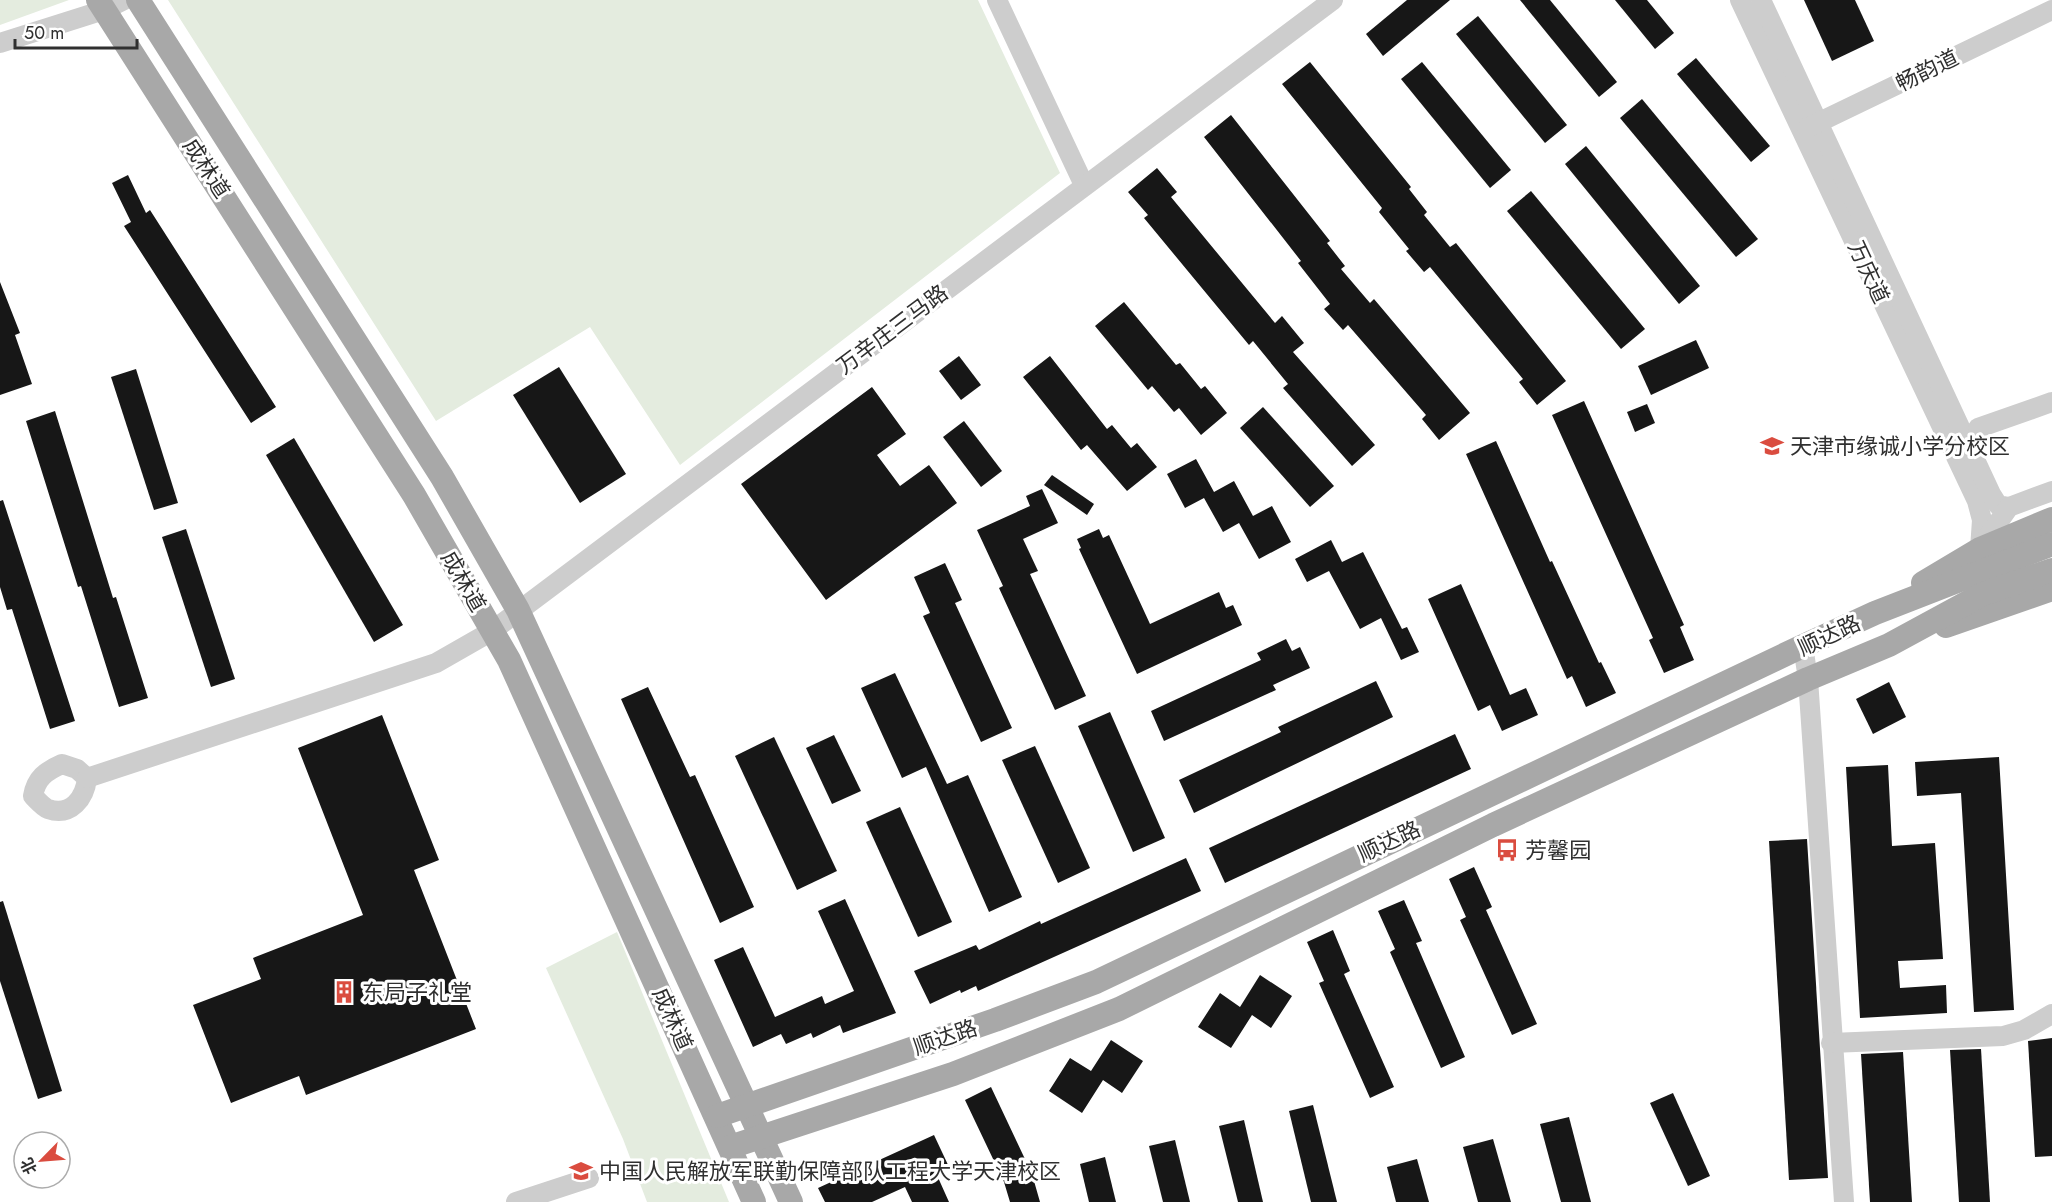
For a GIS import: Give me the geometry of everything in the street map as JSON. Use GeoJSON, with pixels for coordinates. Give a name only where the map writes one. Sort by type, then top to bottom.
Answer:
{"type":"FeatureCollection","features":[{"type":"Feature","properties":{"kind":"main road","name":"成林道"},"geometry":{"type":"LineString","coordinates":[[138,0],[442,477],[518,610],[791,1202]]}},
{"type":"Feature","properties":{"kind":"main road","name":"成林道"},"geometry":{"type":"LineString","coordinates":[[109,3],[414,495],[492,631],[553,755],[754,1202]]}},
{"type":"Feature","properties":{"kind":"main road"},"geometry":{"type":"LineString","coordinates":[[1875,614],[1980,549],[2052,519]]}},
{"type":"Feature","properties":{"kind":"main road","name":"顺达路"},"geometry":{"type":"LineString","coordinates":[[730,1147],[953,1074],[1119,1009],[1493,825],[1808,679],[1889,645],[1979,584],[2052,544]]}},
{"type":"Feature","properties":{"kind":"main road","name":"顺达路"},"geometry":{"type":"LineString","coordinates":[[717,1116],[995,1020],[1096,982],[1803,646],[1875,614],[1979,584],[2052,570]]}},
{"type":"Feature","properties":{"kind":"main road"},"geometry":{"type":"LineString","coordinates":[[1889,645],[2052,589]]}},
{"type":"Feature","properties":{"kind":"street"},"geometry":{"type":"LineString","coordinates":[[996,0],[1084,185]]}},
{"type":"Feature","properties":{"kind":"street","name":"万辛庄三马路"},"geometry":{"type":"LineString","coordinates":[[87,778],[436,663],[492,631],[1333,0]]}},
{"type":"Feature","properties":{"kind":"street","name":"万庆道"},"geometry":{"type":"LineString","coordinates":[[1740,0],[1810,126],[1991,494],[1998,505],[2009,507]]}},
{"type":"Feature","properties":{"kind":"street","name":"万庆道"},"geometry":{"type":"LineString","coordinates":[[1761,0],[1810,126],[1977,501],[1982,520],[1980,549]]}},
{"type":"Feature","properties":{"kind":"street"},"geometry":{"type":"LineString","coordinates":[[0,43],[109,3]]}},
{"type":"Feature","properties":{"kind":"street","name":"畅韵道"},"geometry":{"type":"LineString","coordinates":[[1810,126],[2052,10]]}},
{"type":"Feature","properties":{"kind":"street"},"geometry":{"type":"LineString","coordinates":[[1978,428],[2052,402]]}},
{"type":"Feature","properties":{"kind":"street"},"geometry":{"type":"LineString","coordinates":[[1980,549],[2009,507],[2052,491]]}},
{"type":"Feature","properties":{"kind":"street"},"geometry":{"type":"LineString","coordinates":[[1803,646],[1808,679],[1844,1202]]}},
{"type":"Feature","properties":{"kind":"street"},"geometry":{"type":"LineString","coordinates":[[1832,1043],[2003,1036],[2024,1030],[2052,1014]]}},
{"type":"Feature","properties":{"kind":"street"},"geometry":{"type":"LineString","coordinates":[[516,1202],[589,1178]]}},
{"type":"Feature","properties":{"kind":"shaded area"},"geometry":{"type":"Polygon","coordinates":[[[0,0],[69,0],[0,25],[0,0]]]}},
{"type":"Feature","properties":{"kind":"shaded area"},"geometry":{"type":"Polygon","coordinates":[[[168,0],[978,0],[1060,173],[680,465],[590,327],[436,421],[168,0]]]}},
{"type":"Feature","properties":{"kind":"shaded area"},"geometry":{"type":"Polygon","coordinates":[[[617,932],[729,1202],[647,1202],[623,1139],[546,968],[617,932]]]}},
{"type":"Feature","properties":{"kind":"building"},"geometry":{"type":"Polygon","coordinates":[[[1407,0],[1450,0],[1383,56],[1366,34],[1407,0]]]}},
{"type":"Feature","properties":{"kind":"building"},"geometry":{"type":"Polygon","coordinates":[[[1520,0],[1550,0],[1617,82],[1599,97],[1520,0]]]}},
{"type":"Feature","properties":{"kind":"building"},"geometry":{"type":"Polygon","coordinates":[[[1615,0],[1647,0],[1674,33],[1655,49],[1615,0]]]}},
{"type":"Feature","properties":{"kind":"building"},"geometry":{"type":"Polygon","coordinates":[[[1804,0],[1855,0],[1874,41],[1832,61],[1804,0]]]}},
{"type":"Feature","properties":{"kind":"building"},"geometry":{"type":"Polygon","coordinates":[[[1478,16],[1567,125],[1545,143],[1456,34],[1478,16]]]}},
{"type":"Feature","properties":{"kind":"building"},"geometry":{"type":"Polygon","coordinates":[[[1696,58],[1770,146],[1751,162],[1677,74],[1696,58]]]}},
{"type":"Feature","properties":{"kind":"building"},"geometry":{"type":"Polygon","coordinates":[[[1310,62],[1411,187],[1409,189],[1427,212],[1424,215],[1450,247],[1456,243],[1566,381],[1537,405],[1519,382],[1523,379],[1430,267],[1424,272],[1406,251],[1409,249],[1379,212],[1382,208],[1282,84],[1310,62]]]}},
{"type":"Feature","properties":{"kind":"building"},"geometry":{"type":"Polygon","coordinates":[[[1422,62],[1511,170],[1490,188],[1401,79],[1422,62]]]}},
{"type":"Feature","properties":{"kind":"building"},"geometry":{"type":"Polygon","coordinates":[[[1642,99],[1758,239],[1736,257],[1620,118],[1642,99]]]}},
{"type":"Feature","properties":{"kind":"building"},"geometry":{"type":"Polygon","coordinates":[[[1231,115],[1330,241],[1327,243],[1345,266],[1341,269],[1370,303],[1374,299],[1470,413],[1439,440],[1422,419],[1426,415],[1348,325],[1343,330],[1324,309],[1330,304],[1298,263],[1301,261],[1204,137],[1231,115]]]}},
{"type":"Feature","properties":{"kind":"building"},"geometry":{"type":"Polygon","coordinates":[[[1586,146],[1700,286],[1679,304],[1565,164],[1586,146]]]}},
{"type":"Feature","properties":{"kind":"building"},"geometry":{"type":"Polygon","coordinates":[[[1157,168],[1177,192],[1171,197],[1275,323],[1282,316],[1304,343],[1293,352],[1375,445],[1352,466],[1283,388],[1288,384],[1253,341],[1249,345],[1144,218],[1148,215],[1128,192],[1157,168]]]}},
{"type":"Feature","properties":{"kind":"building"},"geometry":{"type":"Polygon","coordinates":[[[128,175],[146,213],[150,210],[276,407],[251,423],[124,226],[131,222],[112,183],[128,175]]]}},
{"type":"Feature","properties":{"kind":"building"},"geometry":{"type":"Polygon","coordinates":[[[1531,191],[1645,329],[1621,349],[1507,211],[1531,191]]]}},
{"type":"Feature","properties":{"kind":"building"},"geometry":{"type":"Polygon","coordinates":[[[0,282],[20,333],[15,335],[32,384],[0,395],[0,282]]]}},
{"type":"Feature","properties":{"kind":"building"},"geometry":{"type":"Polygon","coordinates":[[[1124,302],[1176,365],[1180,363],[1201,389],[1205,386],[1227,413],[1201,435],[1179,408],[1174,412],[1152,386],[1148,390],[1095,326],[1124,302]]]}},
{"type":"Feature","properties":{"kind":"building"},"geometry":{"type":"Polygon","coordinates":[[[1696,340],[1709,368],[1651,395],[1638,366],[1696,340]]]}},
{"type":"Feature","properties":{"kind":"building"},"geometry":{"type":"Polygon","coordinates":[[[959,356],[981,385],[961,400],[939,371],[959,356]]]}},
{"type":"Feature","properties":{"kind":"building"},"geometry":{"type":"Polygon","coordinates":[[[1050,356],[1107,429],[1112,425],[1131,448],[1137,443],[1157,467],[1127,491],[1087,445],[1081,450],[1023,377],[1050,356]]]}},
{"type":"Feature","properties":{"kind":"building"},"geometry":{"type":"Polygon","coordinates":[[[559,367],[626,474],[580,503],[513,395],[559,367]]]}},
{"type":"Feature","properties":{"kind":"building"},"geometry":{"type":"Polygon","coordinates":[[[136,369],[178,503],[154,510],[111,377],[136,369]]]}},
{"type":"Feature","properties":{"kind":"building"},"geometry":{"type":"Polygon","coordinates":[[[872,387],[906,434],[877,455],[900,486],[929,465],[957,503],[826,600],[741,484],[872,387]]]}},
{"type":"Feature","properties":{"kind":"building"},"geometry":{"type":"Polygon","coordinates":[[[1584,401],[1684,625],[1680,627],[1694,660],[1664,673],[1649,640],[1653,638],[1552,415],[1584,401]]]}},
{"type":"Feature","properties":{"kind":"building"},"geometry":{"type":"Polygon","coordinates":[[[1647,404],[1655,423],[1635,432],[1627,412],[1647,404]]]}},
{"type":"Feature","properties":{"kind":"building"},"geometry":{"type":"Polygon","coordinates":[[[1263,407],[1334,486],[1310,507],[1240,428],[1263,407]]]}},
{"type":"Feature","properties":{"kind":"building"},"geometry":{"type":"Polygon","coordinates":[[[55,411],[113,598],[116,597],[148,698],[119,707],[81,586],[78,587],[26,421],[55,411]]]}},
{"type":"Feature","properties":{"kind":"building"},"geometry":{"type":"Polygon","coordinates":[[[964,421],[1002,471],[981,487],[943,437],[964,421]]]}},
{"type":"Feature","properties":{"kind":"building"},"geometry":{"type":"Polygon","coordinates":[[[294,438],[403,625],[374,642],[266,455],[294,438]]]}},
{"type":"Feature","properties":{"kind":"building"},"geometry":{"type":"Polygon","coordinates":[[[1496,441],[1550,562],[1552,561],[1599,663],[1601,662],[1616,693],[1586,707],[1572,676],[1567,679],[1466,454],[1496,441]]]}},
{"type":"Feature","properties":{"kind":"building"},"geometry":{"type":"Polygon","coordinates":[[[1196,459],[1214,492],[1234,481],[1253,516],[1272,506],[1291,542],[1259,559],[1239,523],[1223,532],[1204,498],[1185,508],[1167,474],[1196,459]]]}},
{"type":"Feature","properties":{"kind":"building"},"geometry":{"type":"Polygon","coordinates":[[[1052,475],[1094,504],[1087,515],[1044,485],[1052,475]]]}},
{"type":"Feature","properties":{"kind":"building"},"geometry":{"type":"Polygon","coordinates":[[[1042,489],[1058,523],[1023,539],[1038,571],[1030,574],[1086,696],[1055,710],[999,588],[1003,586],[977,530],[1030,506],[1026,496],[1042,489]]]}},
{"type":"Feature","properties":{"kind":"building"},"geometry":{"type":"Polygon","coordinates":[[[3,500],[75,721],[50,729],[12,609],[7,610],[0,587],[0,501],[3,500]]]}},
{"type":"Feature","properties":{"kind":"building"},"geometry":{"type":"Polygon","coordinates":[[[186,529],[235,679],[211,687],[162,537],[186,529]]]}},
{"type":"Feature","properties":{"kind":"building"},"geometry":{"type":"Polygon","coordinates":[[[1099,529],[1103,538],[1109,535],[1150,624],[1219,592],[1226,608],[1233,605],[1242,625],[1137,674],[1079,549],[1081,548],[1077,539],[1099,529]]]}},
{"type":"Feature","properties":{"kind":"building"},"geometry":{"type":"Polygon","coordinates":[[[1331,540],[1342,562],[1363,552],[1402,629],[1407,627],[1419,652],[1401,660],[1381,618],[1360,629],[1329,571],[1307,582],[1295,559],[1331,540]]]}},
{"type":"Feature","properties":{"kind":"building"},"geometry":{"type":"Polygon","coordinates":[[[945,563],[962,600],[955,603],[1012,728],[981,742],[923,616],[930,613],[914,577],[945,563]]]}},
{"type":"Feature","properties":{"kind":"building"},"geometry":{"type":"Polygon","coordinates":[[[1461,584],[1510,695],[1526,688],[1538,715],[1502,731],[1490,705],[1478,711],[1428,599],[1461,584]]]}},
{"type":"Feature","properties":{"kind":"building"},"geometry":{"type":"Polygon","coordinates":[[[1286,639],[1292,651],[1300,647],[1310,668],[1273,685],[1276,690],[1164,741],[1151,711],[1261,660],[1257,653],[1286,639]]]}},
{"type":"Feature","properties":{"kind":"building"},"geometry":{"type":"Polygon","coordinates":[[[895,673],[947,784],[968,775],[1022,897],[989,912],[926,767],[902,778],[861,688],[895,673]]]}},
{"type":"Feature","properties":{"kind":"building"},"geometry":{"type":"Polygon","coordinates":[[[1376,681],[1393,717],[1194,813],[1179,780],[1281,732],[1278,727],[1376,681]]]}},
{"type":"Feature","properties":{"kind":"building"},"geometry":{"type":"Polygon","coordinates":[[[1889,682],[1906,717],[1873,734],[1856,699],[1889,682]]]}},
{"type":"Feature","properties":{"kind":"building"},"geometry":{"type":"Polygon","coordinates":[[[648,687],[690,777],[695,775],[754,907],[720,923],[621,699],[648,687]]]}},
{"type":"Feature","properties":{"kind":"building"},"geometry":{"type":"Polygon","coordinates":[[[1110,712],[1165,838],[1133,852],[1078,726],[1110,712]]]}},
{"type":"Feature","properties":{"kind":"building","name":"东局子礼堂"},"geometry":{"type":"Polygon","coordinates":[[[382,715],[439,860],[414,870],[476,1029],[306,1095],[299,1076],[231,1103],[193,1005],[261,979],[253,958],[363,915],[298,748],[382,715]]]}},
{"type":"Feature","properties":{"kind":"building"},"geometry":{"type":"Polygon","coordinates":[[[1455,734],[1471,769],[1225,883],[1209,848],[1455,734]]]}},
{"type":"Feature","properties":{"kind":"building"},"geometry":{"type":"Polygon","coordinates":[[[834,735],[861,791],[832,804],[806,748],[834,735]]]}},
{"type":"Feature","properties":{"kind":"building"},"geometry":{"type":"Polygon","coordinates":[[[774,737],[837,871],[797,890],[735,756],[774,737]]]}},
{"type":"Feature","properties":{"kind":"building"},"geometry":{"type":"Polygon","coordinates":[[[1035,746],[1090,868],[1058,883],[1002,760],[1035,746]]]}},
{"type":"Feature","properties":{"kind":"building"},"geometry":{"type":"Polygon","coordinates":[[[1999,757],[2014,1010],[1974,1012],[1961,793],[1917,796],[1915,762],[1999,757]]]}},
{"type":"Feature","properties":{"kind":"building"},"geometry":{"type":"Polygon","coordinates":[[[1888,765],[1892,846],[1935,843],[1943,959],[1898,961],[1900,988],[1946,985],[1947,1013],[1860,1018],[1846,767],[1888,765]]]}},
{"type":"Feature","properties":{"kind":"building"},"geometry":{"type":"Polygon","coordinates":[[[900,807],[952,922],[918,937],[866,822],[900,807]]]}},
{"type":"Feature","properties":{"kind":"building"},"geometry":{"type":"Polygon","coordinates":[[[1807,839],[1828,1178],[1789,1180],[1769,841],[1807,839]]]}},
{"type":"Feature","properties":{"kind":"building"},"geometry":{"type":"Polygon","coordinates":[[[1186,858],[1201,891],[978,991],[976,986],[961,993],[960,990],[930,1004],[914,971],[976,945],[979,950],[1186,858]]]}},
{"type":"Feature","properties":{"kind":"building"},"geometry":{"type":"Polygon","coordinates":[[[1474,867],[1492,907],[1486,910],[1537,1024],[1512,1035],[1460,920],[1466,917],[1449,879],[1474,867]]]}},
{"type":"Feature","properties":{"kind":"building"},"geometry":{"type":"Polygon","coordinates":[[[845,899],[896,1013],[843,1033],[840,1025],[813,1038],[811,1033],[786,1044],[781,1034],[753,1047],[714,960],[743,947],[775,1017],[822,996],[825,1004],[854,991],[818,911],[845,899]]]}},
{"type":"Feature","properties":{"kind":"building"},"geometry":{"type":"Polygon","coordinates":[[[1404,900],[1422,941],[1416,943],[1465,1057],[1441,1068],[1390,952],[1395,949],[1378,911],[1404,900]]]}},
{"type":"Feature","properties":{"kind":"building"},"geometry":{"type":"Polygon","coordinates":[[[3,901],[62,1091],[38,1099],[0,981],[0,902],[3,901]]]}},
{"type":"Feature","properties":{"kind":"building"},"geometry":{"type":"Polygon","coordinates":[[[1333,930],[1350,971],[1344,974],[1394,1087],[1370,1098],[1319,983],[1324,981],[1307,942],[1333,930]]]}},
{"type":"Feature","properties":{"kind":"building"},"geometry":{"type":"Polygon","coordinates":[[[1260,975],[1292,996],[1271,1028],[1252,1015],[1231,1048],[1198,1027],[1220,993],[1240,1007],[1260,975]]]}},
{"type":"Feature","properties":{"kind":"building"},"geometry":{"type":"Polygon","coordinates":[[[2052,1038],[2052,1156],[2035,1157],[2028,1041],[2052,1038]]]}},
{"type":"Feature","properties":{"kind":"building"},"geometry":{"type":"Polygon","coordinates":[[[1111,1040],[1143,1061],[1122,1093],[1103,1080],[1082,1113],[1049,1091],[1070,1058],[1091,1071],[1111,1040]]]}},
{"type":"Feature","properties":{"kind":"building"},"geometry":{"type":"Polygon","coordinates":[[[1981,1049],[1990,1202],[1959,1202],[1950,1050],[1981,1049]]]}},
{"type":"Feature","properties":{"kind":"building"},"geometry":{"type":"Polygon","coordinates":[[[1903,1052],[1912,1202],[1870,1202],[1861,1054],[1903,1052]]]}},
{"type":"Feature","properties":{"kind":"building"},"geometry":{"type":"Polygon","coordinates":[[[991,1087],[1032,1174],[1040,1202],[1010,1202],[1004,1182],[965,1100],[991,1087]]]}},
{"type":"Feature","properties":{"kind":"building"},"geometry":{"type":"Polygon","coordinates":[[[1673,1093],[1710,1176],[1688,1186],[1650,1103],[1673,1093]]]}},
{"type":"Feature","properties":{"kind":"building"},"geometry":{"type":"Polygon","coordinates":[[[1313,1105],[1337,1202],[1311,1202],[1289,1111],[1313,1105]]]}},
{"type":"Feature","properties":{"kind":"building"},"geometry":{"type":"Polygon","coordinates":[[[1569,1117],[1591,1202],[1561,1202],[1540,1124],[1569,1117]]]}},
{"type":"Feature","properties":{"kind":"building"},"geometry":{"type":"Polygon","coordinates":[[[1244,1120],[1263,1202],[1238,1202],[1219,1126],[1244,1120]]]}},
{"type":"Feature","properties":{"kind":"building"},"geometry":{"type":"Polygon","coordinates":[[[934,1135],[949,1167],[936,1173],[949,1202],[912,1202],[905,1187],[872,1202],[825,1202],[818,1188],[934,1135]]]}},
{"type":"Feature","properties":{"kind":"building"},"geometry":{"type":"Polygon","coordinates":[[[1493,1139],[1511,1202],[1478,1202],[1463,1147],[1493,1139]]]}},
{"type":"Feature","properties":{"kind":"building"},"geometry":{"type":"Polygon","coordinates":[[[1175,1140],[1190,1202],[1163,1202],[1149,1146],[1175,1140]]]}},
{"type":"Feature","properties":{"kind":"building"},"geometry":{"type":"Polygon","coordinates":[[[1105,1157],[1116,1202],[1089,1202],[1080,1164],[1105,1157]]]}},
{"type":"Feature","properties":{"kind":"building"},"geometry":{"type":"Polygon","coordinates":[[[1417,1159],[1429,1202],[1396,1202],[1387,1167],[1417,1159]]]}},
{"type":"Feature","properties":{"kind":"place","name":"天津市缘诚小学分校区"},"geometry":{"type":"Point","coordinates":[1772,446]}},
{"type":"Feature","properties":{"kind":"place","name":"芳馨园"},"geometry":{"type":"Point","coordinates":[1507,850]}},
{"type":"Feature","properties":{"kind":"place","name":"东局子礼堂"},"geometry":{"type":"Point","coordinates":[344,992]}},
{"type":"Feature","properties":{"kind":"place","name":"中国人民解放军联勤保障部队工程大学天津校区"},"geometry":{"type":"Point","coordinates":[581,1171]}}]}
